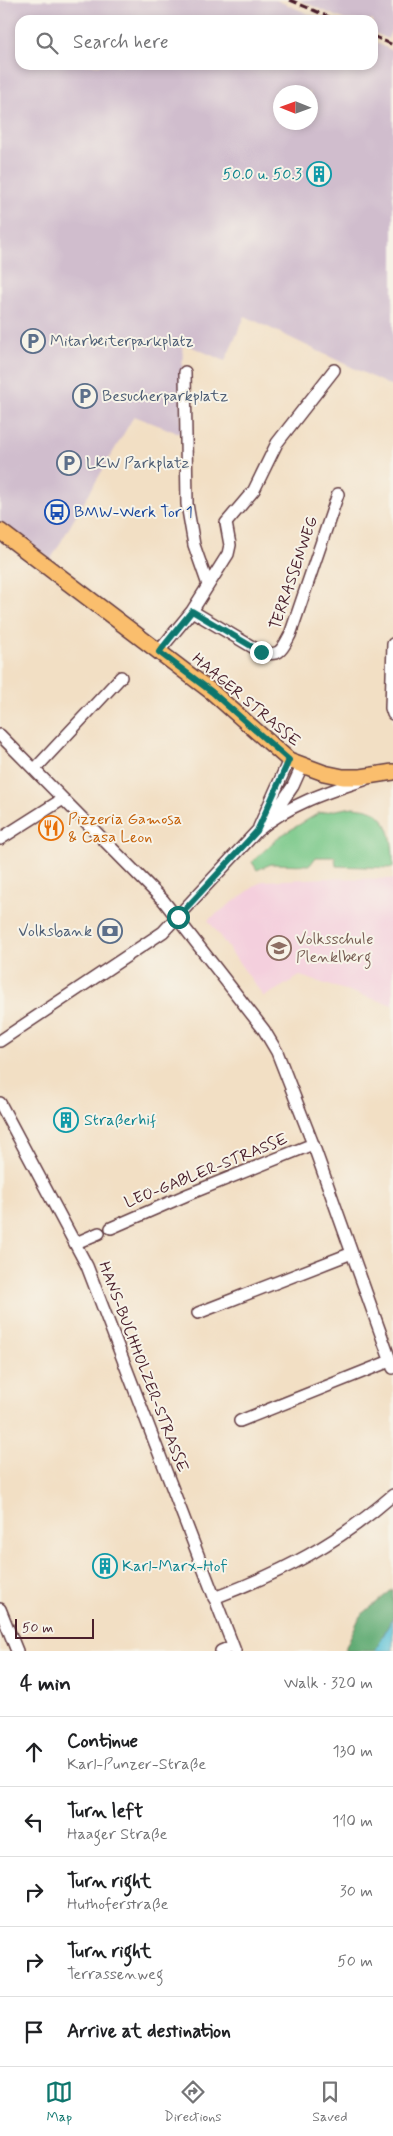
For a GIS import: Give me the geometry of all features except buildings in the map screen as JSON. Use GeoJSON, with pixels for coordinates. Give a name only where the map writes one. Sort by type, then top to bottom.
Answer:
{"type":"FeatureCollection","features":[{"type":"Feature","properties":{"kind":"main road","name":"HAAGER STRASSE"},"geometry":{"type":"LineString","coordinates":[[0,531],[212,692],[296,763],[324,773],[343,776],[378,775],[393,772]]}},
{"type":"Feature","properties":{"kind":"street"},"geometry":{"type":"LineString","coordinates":[[159,652],[192,611],[228,554],[230,545],[226,523],[254,490],[276,443],[334,370]]}},
{"type":"Feature","properties":{"kind":"street"},"geometry":{"type":"LineString","coordinates":[[185,372],[187,504],[194,545],[208,585]]}},
{"type":"Feature","properties":{"kind":"street","name":"TERRASSENWEG"},"geometry":{"type":"LineString","coordinates":[[192,611],[261,652],[271,655],[282,651],[290,636],[338,494]]}},
{"type":"Feature","properties":{"kind":"street"},"geometry":{"type":"LineString","coordinates":[[393,644],[391,708],[393,714]]}},
{"type":"Feature","properties":{"kind":"street"},"geometry":{"type":"LineString","coordinates":[[35,769],[121,677]]}},
{"type":"Feature","properties":{"kind":"street","name":"LEO-GABLER-STRASSE"},"geometry":{"type":"LineString","coordinates":[[0,735],[178,917],[264,1030],[277,1052],[352,1252],[391,1364],[240,1421]]}},
{"type":"Feature","properties":{"kind":"street"},"geometry":{"type":"LineString","coordinates":[[270,820],[290,791],[296,763]]}},
{"type":"Feature","properties":{"kind":"street"},"geometry":{"type":"LineString","coordinates":[[257,831],[296,763]]}},
{"type":"Feature","properties":{"kind":"street"},"geometry":{"type":"LineString","coordinates":[[0,1041],[163,932],[257,831],[270,820],[320,794],[378,775]]}},
{"type":"Feature","properties":{"kind":"street"},"geometry":{"type":"LineString","coordinates":[[0,839],[63,799]]}},
{"type":"Feature","properties":{"kind":"street","name":"HANS-BUCHHOLZER-STRASSE"},"geometry":{"type":"LineString","coordinates":[[0,1103],[76,1243],[86,1266],[234,1649]]}},
{"type":"Feature","properties":{"kind":"street","name":"LEO-GABLER-STRASSE"},"geometry":{"type":"LineString","coordinates":[[111,1228],[313,1144]]}},
{"type":"Feature","properties":{"kind":"street"},"geometry":{"type":"LineString","coordinates":[[76,1243],[98,1233]]}},
{"type":"Feature","properties":{"kind":"street"},"geometry":{"type":"LineString","coordinates":[[198,1313],[352,1252]]}},
{"type":"Feature","properties":{"kind":"street"},"geometry":{"type":"LineString","coordinates":[[214,1598],[294,1565],[329,1544],[374,1512],[393,1495]]}},
{"type":"Feature","properties":{"kind":"street"},"geometry":{"type":"LineString","coordinates":[[0,1609],[18,1651]]}},
{"type":"Feature","properties":{"kind":"street"},"geometry":{"type":"LineString","coordinates":[[221,1651],[234,1649]]}},
{"type":"Feature","properties":{"kind":"shaded area"},"geometry":{"type":"Polygon","coordinates":[[[0,0],[276,0],[311,15],[15,15],[15,70],[378,70],[378,44],[393,51],[393,387],[245,316],[225,361],[183,343],[181,434],[134,416],[51,559],[0,521],[0,0]]]}},
{"type":"Feature","properties":{"kind":"shaded area"},"geometry":{"type":"Polygon","coordinates":[[[299,0],[393,0],[393,26],[388,39],[378,34],[378,15],[334,15],[299,0]]]}},
{"type":"Feature","properties":{"kind":"shaded area"},"geometry":{"type":"Polygon","coordinates":[[[324,878],[393,879],[393,1005],[300,976],[264,997],[208,920],[262,881],[324,878]]]}},
{"type":"Feature","properties":{"kind":"green space"},"geometry":{"type":"Polygon","coordinates":[[[353,807],[371,810],[385,822],[393,853],[393,868],[336,866],[335,857],[316,857],[310,865],[271,864],[257,870],[252,862],[280,836],[319,813],[353,807]]]}},
{"type":"Feature","properties":{"kind":"green space"},"geometry":{"type":"Polygon","coordinates":[[[393,1589],[393,1617],[375,1651],[344,1651],[360,1616],[393,1589]]]}},
{"type":"Feature","properties":{"kind":"water"},"geometry":{"type":"Polygon","coordinates":[[[393,1617],[393,1651],[375,1651],[393,1617]]]}},
{"type":"Feature","properties":{"kind":"railway"},"geometry":{"type":"LineString","coordinates":[[290,0],[324,15]]}},
{"type":"Feature","properties":{"kind":"railway"},"geometry":{"type":"LineString","coordinates":[[378,38],[393,45]]}},
{"type":"Feature","properties":{"kind":"place","name":"50.0 u. 50.3"},"geometry":{"type":"Point","coordinates":[319,174]}},
{"type":"Feature","properties":{"kind":"place","name":"Mitarbeiterparkplatz"},"geometry":{"type":"Point","coordinates":[33,341]}},
{"type":"Feature","properties":{"kind":"place","name":"Besucherparkplatz"},"geometry":{"type":"Point","coordinates":[85,396]}},
{"type":"Feature","properties":{"kind":"place","name":"LKW Parkplatz"},"geometry":{"type":"Point","coordinates":[69,463]}},
{"type":"Feature","properties":{"kind":"place","name":"BMW-Werk Tor 1"},"geometry":{"type":"Point","coordinates":[57,512]}},
{"type":"Feature","properties":{"kind":"place","name":"Pizzeria Gamosa & Casa Leon"},"geometry":{"type":"Point","coordinates":[51,828]}},
{"type":"Feature","properties":{"kind":"place","name":"Volksbank"},"geometry":{"type":"Point","coordinates":[110,931]}},
{"type":"Feature","properties":{"kind":"place","name":"Volksschule Plenklberg"},"geometry":{"type":"Point","coordinates":[279,948]}},
{"type":"Feature","properties":{"kind":"place","name":"Straßerhif"},"geometry":{"type":"Point","coordinates":[66,1120]}},
{"type":"Feature","properties":{"kind":"place","name":"Karl-Marx-Hof"},"geometry":{"type":"Point","coordinates":[105,1566]}},
{"type":"Feature","properties":{"kind":"route"},"geometry":{"type":"LineString","coordinates":[[178,917],[257,831],[289,760],[212,692],[159,652],[192,611],[261,652]]}}]}
